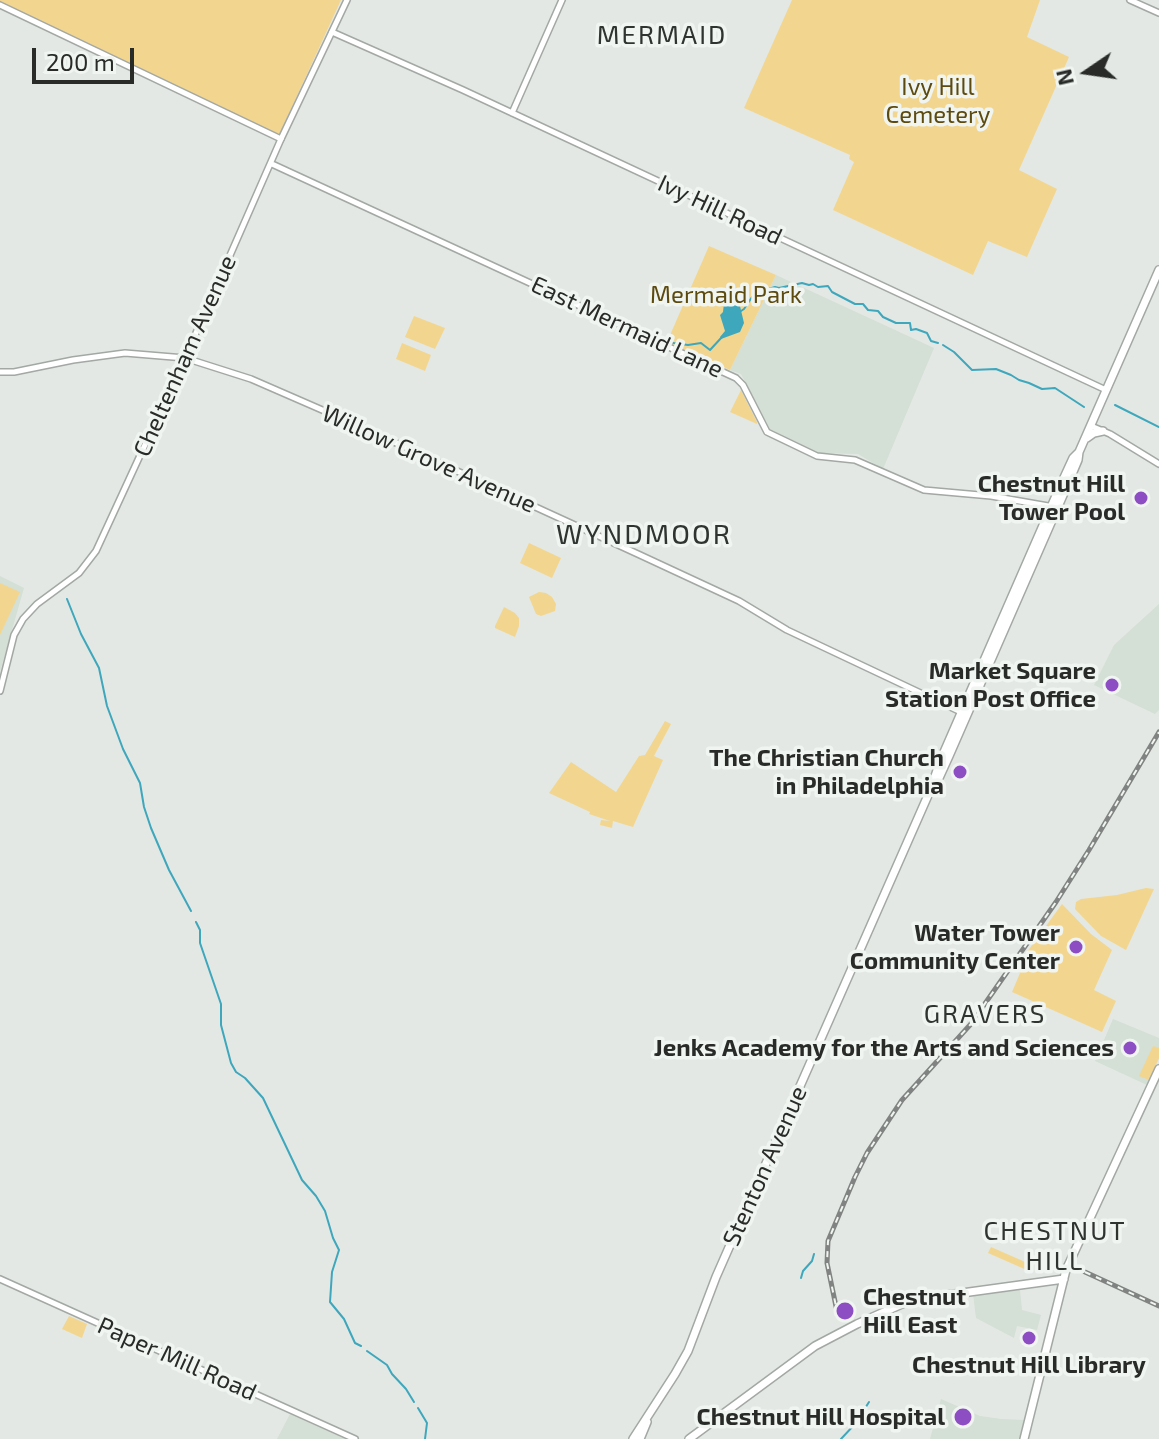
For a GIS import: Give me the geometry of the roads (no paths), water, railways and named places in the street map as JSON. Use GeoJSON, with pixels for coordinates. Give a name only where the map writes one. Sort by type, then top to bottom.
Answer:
{"type":"FeatureCollection","features":[{"type":"Feature","properties":{"kind":"main road","name":"Stenton Avenue"},"geometry":{"type":"LineString","coordinates":[[633,1439],[688,1351],[716,1276],[934,776],[1078,460],[1159,270]]}},
{"type":"Feature","properties":{"kind":"main road"},"geometry":{"type":"LineString","coordinates":[[1085,439],[1103,431]]}},
{"type":"Feature","properties":{"kind":"main road"},"geometry":{"type":"LineString","coordinates":[[1024,1439],[1068,1266],[1159,1069]]}},
{"type":"Feature","properties":{"kind":"main road"},"geometry":{"type":"LineString","coordinates":[[690,1437],[813,1348],[854,1325],[911,1300],[1064,1279]]}},
{"type":"Feature","properties":{"kind":"main road","name":"Stenton Avenue"},"geometry":{"type":"LineString","coordinates":[[640,1439],[651,1413]]}},
{"type":"Feature","properties":{"kind":"street","name":"Cheltenham Avenue"},"geometry":{"type":"LineString","coordinates":[[0,691],[14,635],[23,619],[37,604],[79,573],[96,551],[281,139],[347,0]]}},
{"type":"Feature","properties":{"kind":"street"},"geometry":{"type":"LineString","coordinates":[[512,113],[562,0]]}},
{"type":"Feature","properties":{"kind":"street"},"geometry":{"type":"LineString","coordinates":[[1130,0],[1159,13]]}},
{"type":"Feature","properties":{"kind":"street"},"geometry":{"type":"LineString","coordinates":[[0,5],[281,139]]}},
{"type":"Feature","properties":{"kind":"street","name":"Ivy Hill Road"},"geometry":{"type":"LineString","coordinates":[[332,32],[1106,390]]}},
{"type":"Feature","properties":{"kind":"street","name":"East Mermaid Lane"},"geometry":{"type":"LineString","coordinates":[[272,164],[734,377],[743,385],[767,432],[813,454],[823,458],[855,460],[924,490],[991,496],[1055,507]]}},
{"type":"Feature","properties":{"kind":"street","name":"Willow Grove Avenue"},"geometry":{"type":"LineString","coordinates":[[0,372],[125,353],[185,358],[251,379],[739,601],[787,630],[964,713]]}},
{"type":"Feature","properties":{"kind":"street"},"geometry":{"type":"LineString","coordinates":[[1091,426],[1159,464]]}},
{"type":"Feature","properties":{"kind":"street","name":"Paper Mill Road"},"geometry":{"type":"LineString","coordinates":[[0,1279],[355,1439]]}},
{"type":"Feature","properties":{"kind":"water"},"geometry":{"type":"Polygon","coordinates":[[[729,300],[740,306],[744,323],[740,332],[721,339],[725,331],[720,315],[724,303],[729,300]]]}},
{"type":"Feature","properties":{"kind":"waterway"},"geometry":{"type":"LineString","coordinates":[[741,311],[759,292],[775,287],[802,283],[828,286],[832,292],[855,304],[863,304],[868,310],[878,311],[896,323],[910,323],[911,330],[927,333],[931,341],[938,343]]}},
{"type":"Feature","properties":{"kind":"waterway"},"geometry":{"type":"LineString","coordinates":[[673,343],[701,343],[710,350],[722,337]]}},
{"type":"Feature","properties":{"kind":"waterway"},"geometry":{"type":"LineString","coordinates":[[943,345],[972,370],[996,369],[1042,389],[1055,388],[1084,407]]}},
{"type":"Feature","properties":{"kind":"waterway"},"geometry":{"type":"LineString","coordinates":[[1115,405],[1159,427]]}},
{"type":"Feature","properties":{"kind":"waterway"},"geometry":{"type":"LineString","coordinates":[[67,599],[99,668],[107,706],[140,783],[151,828],[191,911]]}},
{"type":"Feature","properties":{"kind":"waterway"},"geometry":{"type":"LineString","coordinates":[[196,922],[221,1004],[221,1025],[231,1063],[263,1098],[302,1180],[325,1211],[339,1250],[332,1272],[330,1302],[344,1319],[355,1343],[361,1346]]}},
{"type":"Feature","properties":{"kind":"waterway"},"geometry":{"type":"LineString","coordinates":[[801,1278],[814,1254]]}},
{"type":"Feature","properties":{"kind":"waterway"},"geometry":{"type":"LineString","coordinates":[[367,1351],[387,1365],[414,1402]]}},
{"type":"Feature","properties":{"kind":"waterway"},"geometry":{"type":"LineString","coordinates":[[841,1439],[869,1402]]}},
{"type":"Feature","properties":{"kind":"waterway"},"geometry":{"type":"LineString","coordinates":[[418,1408],[427,1423],[425,1439]]}},
{"type":"Feature","properties":{"kind":"railway"},"geometry":{"type":"LineString","coordinates":[[838,1316],[827,1263],[828,1241],[867,1153],[902,1100],[970,1025],[1056,902],[1159,732]]}},
{"type":"Feature","properties":{"kind":"railway"},"geometry":{"type":"LineString","coordinates":[[1085,1272],[1159,1306]]}},
{"type":"Feature","properties":{"kind":"place","name":"Chestnut Hill Tower Pool"},"geometry":{"type":"Point","coordinates":[1141,498]}},
{"type":"Feature","properties":{"kind":"place","name":"Market Square Station Post Office"},"geometry":{"type":"Point","coordinates":[1112,685]}},
{"type":"Feature","properties":{"kind":"place","name":"The Christian Church in Philadelphia"},"geometry":{"type":"Point","coordinates":[960,772]}},
{"type":"Feature","properties":{"kind":"place","name":"Water Tower Community Center"},"geometry":{"type":"Point","coordinates":[1076,947]}},
{"type":"Feature","properties":{"kind":"place","name":"Jenks Academy for the Arts and Sciences"},"geometry":{"type":"Point","coordinates":[1130,1048]}},
{"type":"Feature","properties":{"kind":"place","name":"Chestnut Hill East"},"geometry":{"type":"Point","coordinates":[845,1311]}},
{"type":"Feature","properties":{"kind":"place","name":"Chestnut Hill Library"},"geometry":{"type":"Point","coordinates":[1029,1338]}},
{"type":"Feature","properties":{"kind":"place","name":"Chestnut Hill Hospital"},"geometry":{"type":"Point","coordinates":[963,1417]}},
{"type":"Feature","properties":{"kind":"district","name":"MERMAID"},"geometry":{"type":"Point","coordinates":[662,35]}},
{"type":"Feature","properties":{"kind":"district","name":"WYNDMOOR"},"geometry":{"type":"Point","coordinates":[644,535]}},
{"type":"Feature","properties":{"kind":"district","name":"GRAVERS"},"geometry":{"type":"Point","coordinates":[985,1014]}},
{"type":"Feature","properties":{"kind":"district","name":"CHESTNUT HILL"},"geometry":{"type":"Point","coordinates":[1055,1246]}},
{"type":"Feature","properties":{"kind":"park label","name":"Ivy Hill Cemetery"},"geometry":{"type":"Point","coordinates":[938,101]}},
{"type":"Feature","properties":{"kind":"park label","name":"Mermaid Park"},"geometry":{"type":"Point","coordinates":[726,295]}}]}
